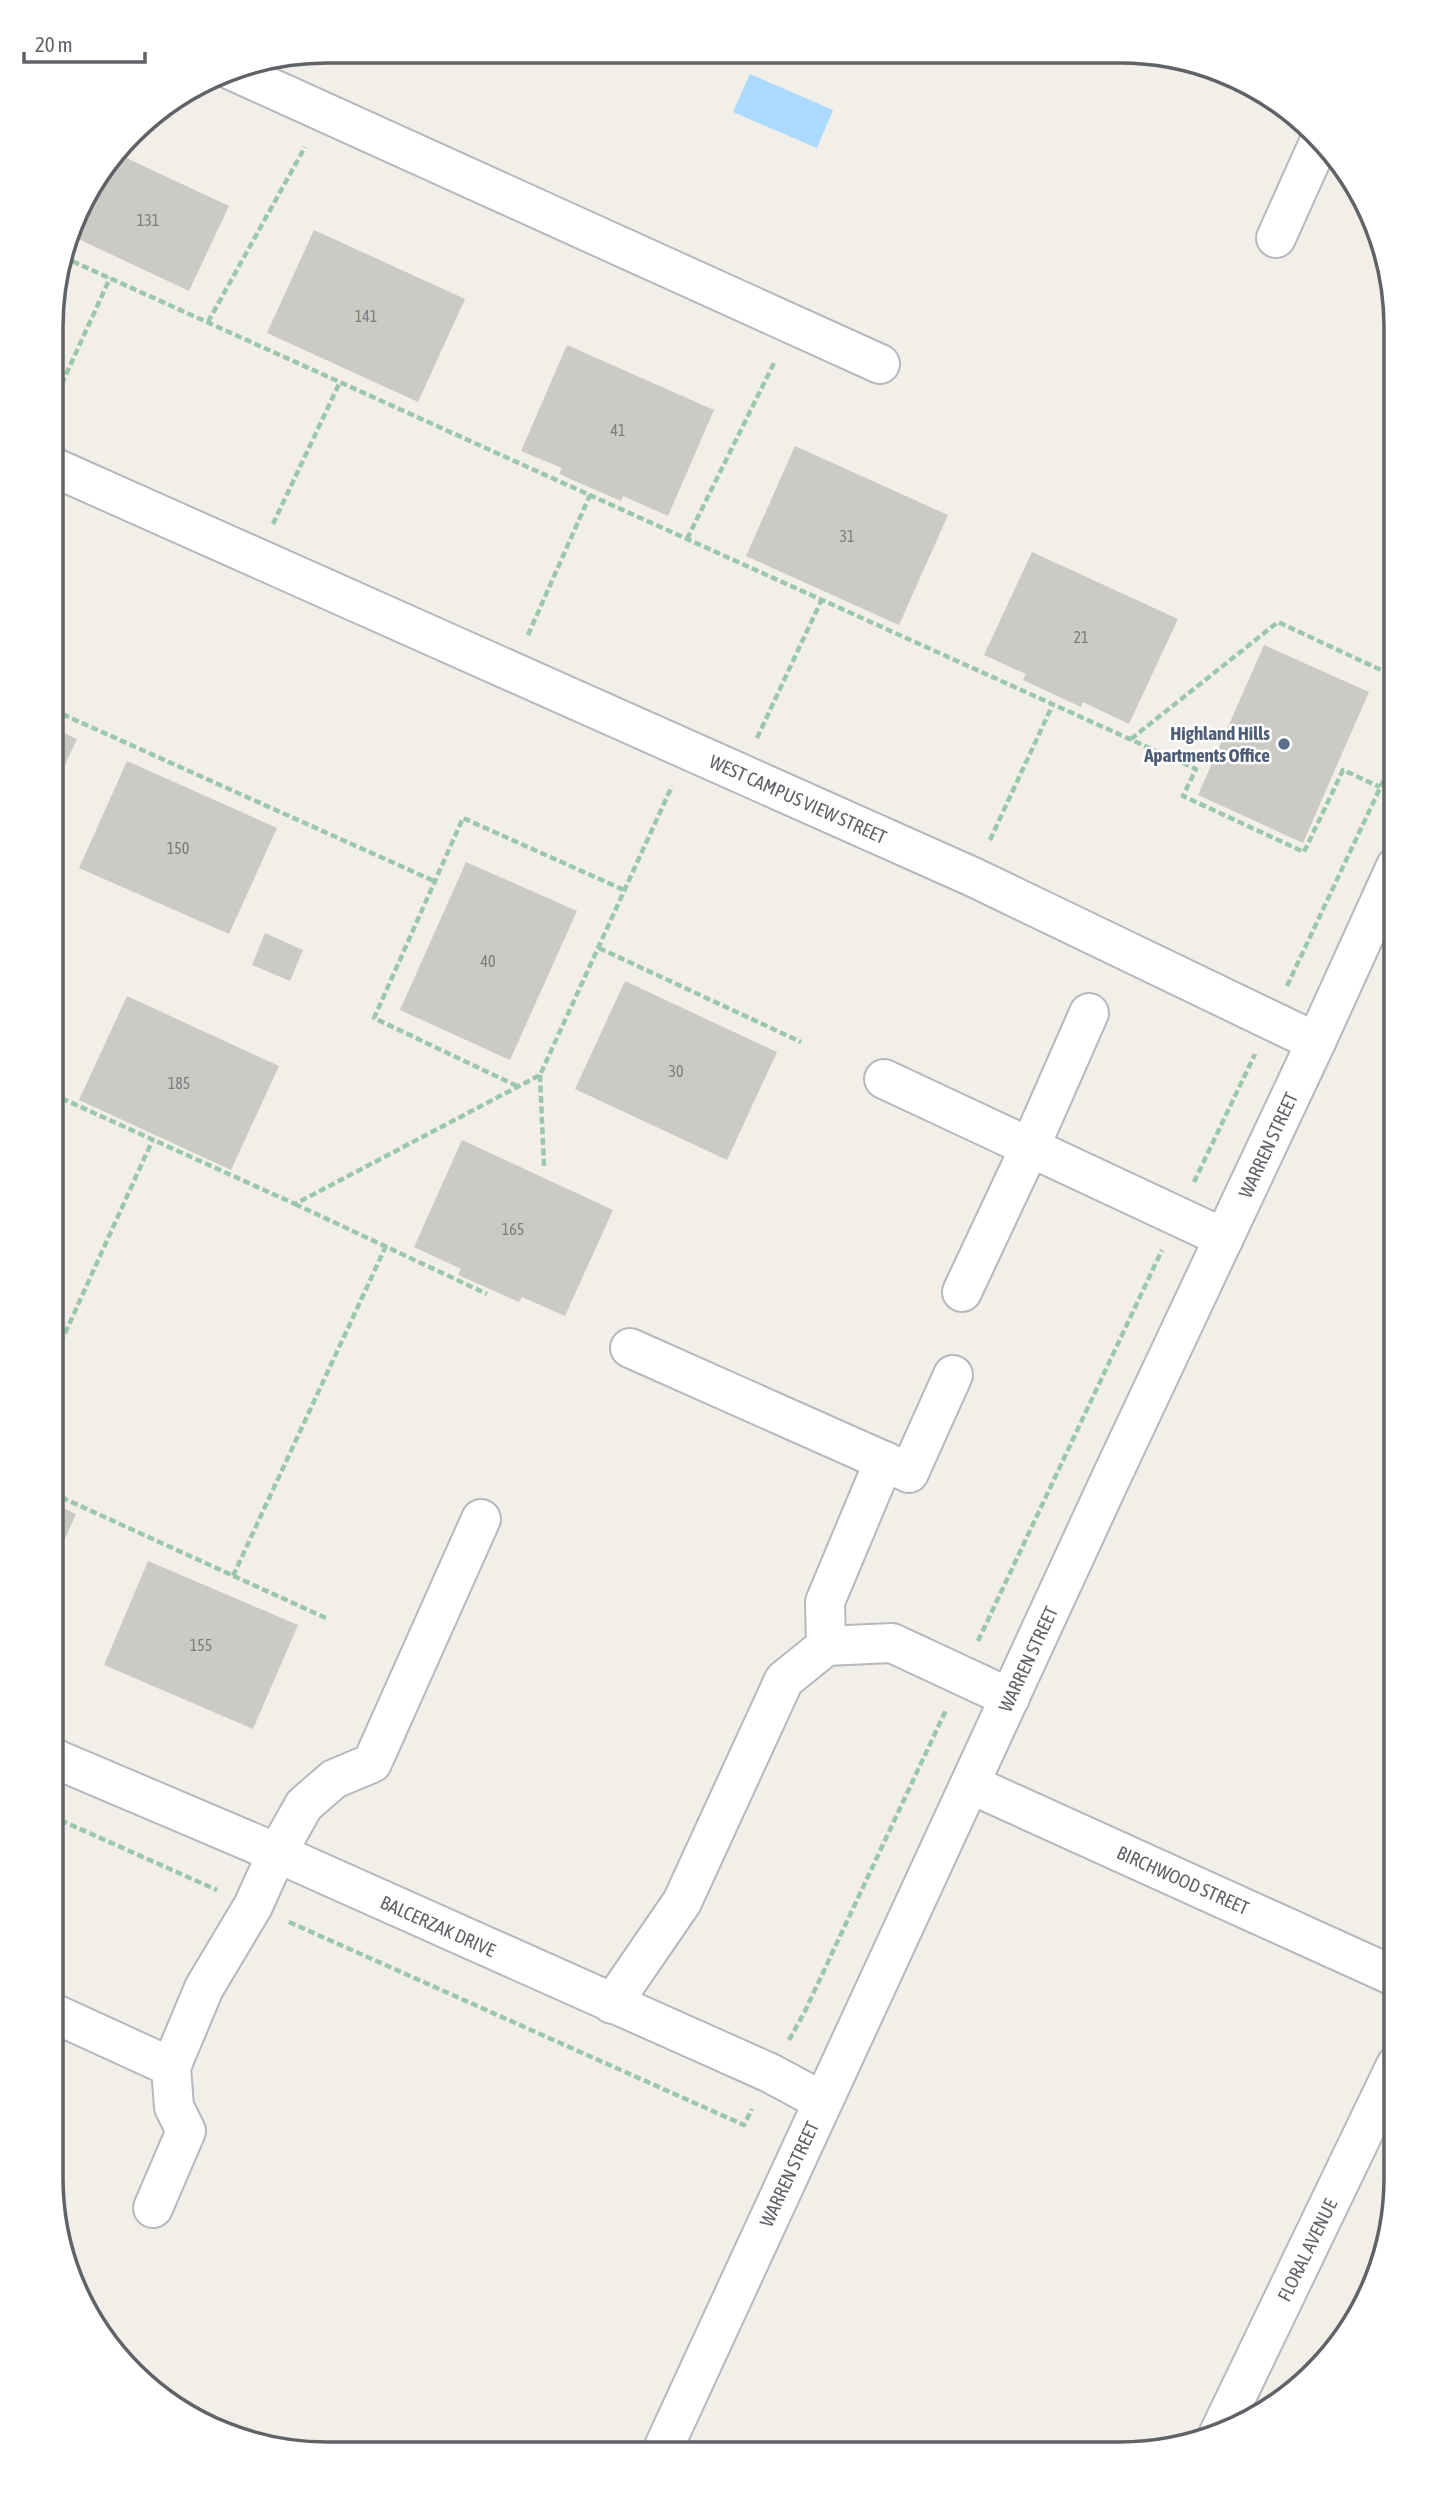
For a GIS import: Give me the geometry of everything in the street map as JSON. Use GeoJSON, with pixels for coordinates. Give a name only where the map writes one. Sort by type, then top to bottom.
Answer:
{"type":"FeatureCollection","features":[{"type":"Feature","properties":{"kind":"street"},"geometry":{"type":"LineString","coordinates":[[245,76],[880,364]]}},
{"type":"Feature","properties":{"kind":"street"},"geometry":{"type":"LineString","coordinates":[[1276,238],[1315,150]]}},
{"type":"Feature","properties":{"kind":"street","name":"WEST CAMPUS VIEW STREET"},"geometry":{"type":"LineString","coordinates":[[63,471],[973,877],[1317,1042]]}},
{"type":"Feature","properties":{"kind":"street","name":"WARREN STREET"},"geometry":{"type":"LineString","coordinates":[[666,2442],[1384,893]]}},
{"type":"Feature","properties":{"kind":"street"},"geometry":{"type":"LineString","coordinates":[[962,1293],[1089,1013]]}},
{"type":"Feature","properties":{"kind":"street"},"geometry":{"type":"LineString","coordinates":[[884,1079],[1224,1238]]}},
{"type":"Feature","properties":{"kind":"street"},"geometry":{"type":"LineString","coordinates":[[629,1348],[909,1473],[953,1375]]}},
{"type":"Feature","properties":{"kind":"street"},"geometry":{"type":"LineString","coordinates":[[826,1646],[825,1602],[884,1461]]}},
{"type":"Feature","properties":{"kind":"street"},"geometry":{"type":"LineString","coordinates":[[153,2208],[186,2130],[174,2107],[171,2067],[204,1988],[253,1906],[303,1805],[334,1779],[373,1763],[481,1520]]}},
{"type":"Feature","properties":{"kind":"street"},"geometry":{"type":"LineString","coordinates":[[612,2004],[682,1902],[784,1680],[826,1646],[892,1643],[1010,1698]]}},
{"type":"Feature","properties":{"kind":"street","name":"BALCERZAK DRIVE"},"geometry":{"type":"LineString","coordinates":[[63,1762],[277,1853],[771,2073],[822,2101]]}},
{"type":"Feature","properties":{"kind":"street","name":"BIRCHWOOD STREET"},"geometry":{"type":"LineString","coordinates":[[970,1784],[1384,1972]]}},
{"type":"Feature","properties":{"kind":"street"},"geometry":{"type":"LineString","coordinates":[[63,2018],[171,2067]]}},
{"type":"Feature","properties":{"kind":"street","name":"FLORAL AVENUE"},"geometry":{"type":"LineString","coordinates":[[1225,2420],[1384,2090]]}},
{"type":"Feature","properties":{"kind":"path"},"geometry":{"type":"LineString","coordinates":[[208,322],[325,112]]}},
{"type":"Feature","properties":{"kind":"path"},"geometry":{"type":"LineString","coordinates":[[72,261],[1196,769],[1183,796],[1304,852],[1343,770],[1380,787]]}},
{"type":"Feature","properties":{"kind":"path"},"geometry":{"type":"LineString","coordinates":[[63,381],[110,278]]}},
{"type":"Feature","properties":{"kind":"path"},"geometry":{"type":"LineString","coordinates":[[687,539],[792,324]]}},
{"type":"Feature","properties":{"kind":"path"},"geometry":{"type":"LineString","coordinates":[[265,562],[340,382]]}},
{"type":"Feature","properties":{"kind":"path"},"geometry":{"type":"LineString","coordinates":[[512,671],[590,495]]}},
{"type":"Feature","properties":{"kind":"path"},"geometry":{"type":"LineString","coordinates":[[740,774],[822,600]]}},
{"type":"Feature","properties":{"kind":"path"},"geometry":{"type":"LineString","coordinates":[[1131,739],[1278,622],[1384,671]]}},
{"type":"Feature","properties":{"kind":"path"},"geometry":{"type":"LineString","coordinates":[[973,877],[1053,704]]}},
{"type":"Feature","properties":{"kind":"path"},"geometry":{"type":"LineString","coordinates":[[63,715],[434,881]]}},
{"type":"Feature","properties":{"kind":"path"},"geometry":{"type":"LineString","coordinates":[[544,1166],[540,1075],[688,750]]}},
{"type":"Feature","properties":{"kind":"path"},"geometry":{"type":"LineString","coordinates":[[771,2073],[805,2011],[1384,779]]}},
{"type":"Feature","properties":{"kind":"path"},"geometry":{"type":"LineString","coordinates":[[518,1087],[374,1018],[463,818],[624,890]]}},
{"type":"Feature","properties":{"kind":"path"},"geometry":{"type":"LineString","coordinates":[[599,948],[801,1042]]}},
{"type":"Feature","properties":{"kind":"path"},"geometry":{"type":"LineString","coordinates":[[295,1204],[540,1075]]}},
{"type":"Feature","properties":{"kind":"path"},"geometry":{"type":"LineString","coordinates":[[63,1099],[487,1294]]}},
{"type":"Feature","properties":{"kind":"path"},"geometry":{"type":"LineString","coordinates":[[63,1338],[153,1139]]}},
{"type":"Feature","properties":{"kind":"path"},"geometry":{"type":"LineString","coordinates":[[233,1576],[386,1246]]}},
{"type":"Feature","properties":{"kind":"path"},"geometry":{"type":"LineString","coordinates":[[63,1498],[328,1619]]}},
{"type":"Feature","properties":{"kind":"path"},"geometry":{"type":"LineString","coordinates":[[63,1821],[744,2125]]}},
{"type":"Feature","properties":{"kind":"water"},"geometry":{"type":"Polygon","coordinates":[[[750,74],[833,110],[817,148],[733,112],[750,74]]]}},
{"type":"Feature","properties":{"kind":"building"},"geometry":{"type":"Polygon","coordinates":[[[125,157],[229,206],[189,291],[78,239],[98,195],[125,157]]]}},
{"type":"Feature","properties":{"kind":"building"},"geometry":{"type":"Polygon","coordinates":[[[314,230],[465,299],[418,402],[267,333],[314,230]]]}},
{"type":"Feature","properties":{"kind":"building"},"geometry":{"type":"Polygon","coordinates":[[[567,345],[714,410],[668,516],[623,496],[621,501],[559,474],[562,468],[521,451],[567,345]]]}},
{"type":"Feature","properties":{"kind":"building"},"geometry":{"type":"Polygon","coordinates":[[[795,446],[948,515],[899,625],[746,556],[795,446]]]}},
{"type":"Feature","properties":{"kind":"building"},"geometry":{"type":"Polygon","coordinates":[[[1032,552],[1178,619],[1129,724],[1083,702],[1081,707],[1023,680],[1026,674],[984,655],[1032,552]]]}},
{"type":"Feature","properties":{"kind":"building","name":"Highland Hills Apartments Office"},"geometry":{"type":"Polygon","coordinates":[[[1264,645],[1369,692],[1303,843],[1198,795],[1264,645]]]}},
{"type":"Feature","properties":{"kind":"building"},"geometry":{"type":"Polygon","coordinates":[[[63,733],[77,739],[63,769],[63,733]]]}},
{"type":"Feature","properties":{"kind":"building"},"geometry":{"type":"Polygon","coordinates":[[[127,761],[277,828],[229,934],[79,868],[127,761]]]}},
{"type":"Feature","properties":{"kind":"building"},"geometry":{"type":"Polygon","coordinates":[[[466,862],[577,911],[510,1060],[400,1010],[466,862]]]}},
{"type":"Feature","properties":{"kind":"building"},"geometry":{"type":"Polygon","coordinates":[[[265,933],[303,950],[290,981],[252,965],[265,933]]]}},
{"type":"Feature","properties":{"kind":"building"},"geometry":{"type":"Polygon","coordinates":[[[625,981],[777,1052],[727,1160],[575,1089],[625,981]]]}},
{"type":"Feature","properties":{"kind":"building"},"geometry":{"type":"Polygon","coordinates":[[[127,996],[279,1066],[231,1170],[79,1100],[127,996]]]}},
{"type":"Feature","properties":{"kind":"building"},"geometry":{"type":"Polygon","coordinates":[[[462,1140],[613,1210],[565,1316],[522,1297],[519,1302],[458,1275],[461,1269],[414,1247],[462,1140]]]}},
{"type":"Feature","properties":{"kind":"building"},"geometry":{"type":"Polygon","coordinates":[[[63,1508],[76,1514],[63,1543],[63,1508]]]}},
{"type":"Feature","properties":{"kind":"building"},"geometry":{"type":"Polygon","coordinates":[[[148,1561],[298,1625],[253,1729],[104,1665],[148,1561]]]}},
{"type":"Feature","properties":{"kind":"place","name":"Highland Hills Apartments Office"},"geometry":{"type":"Point","coordinates":[1284,744]}}]}
